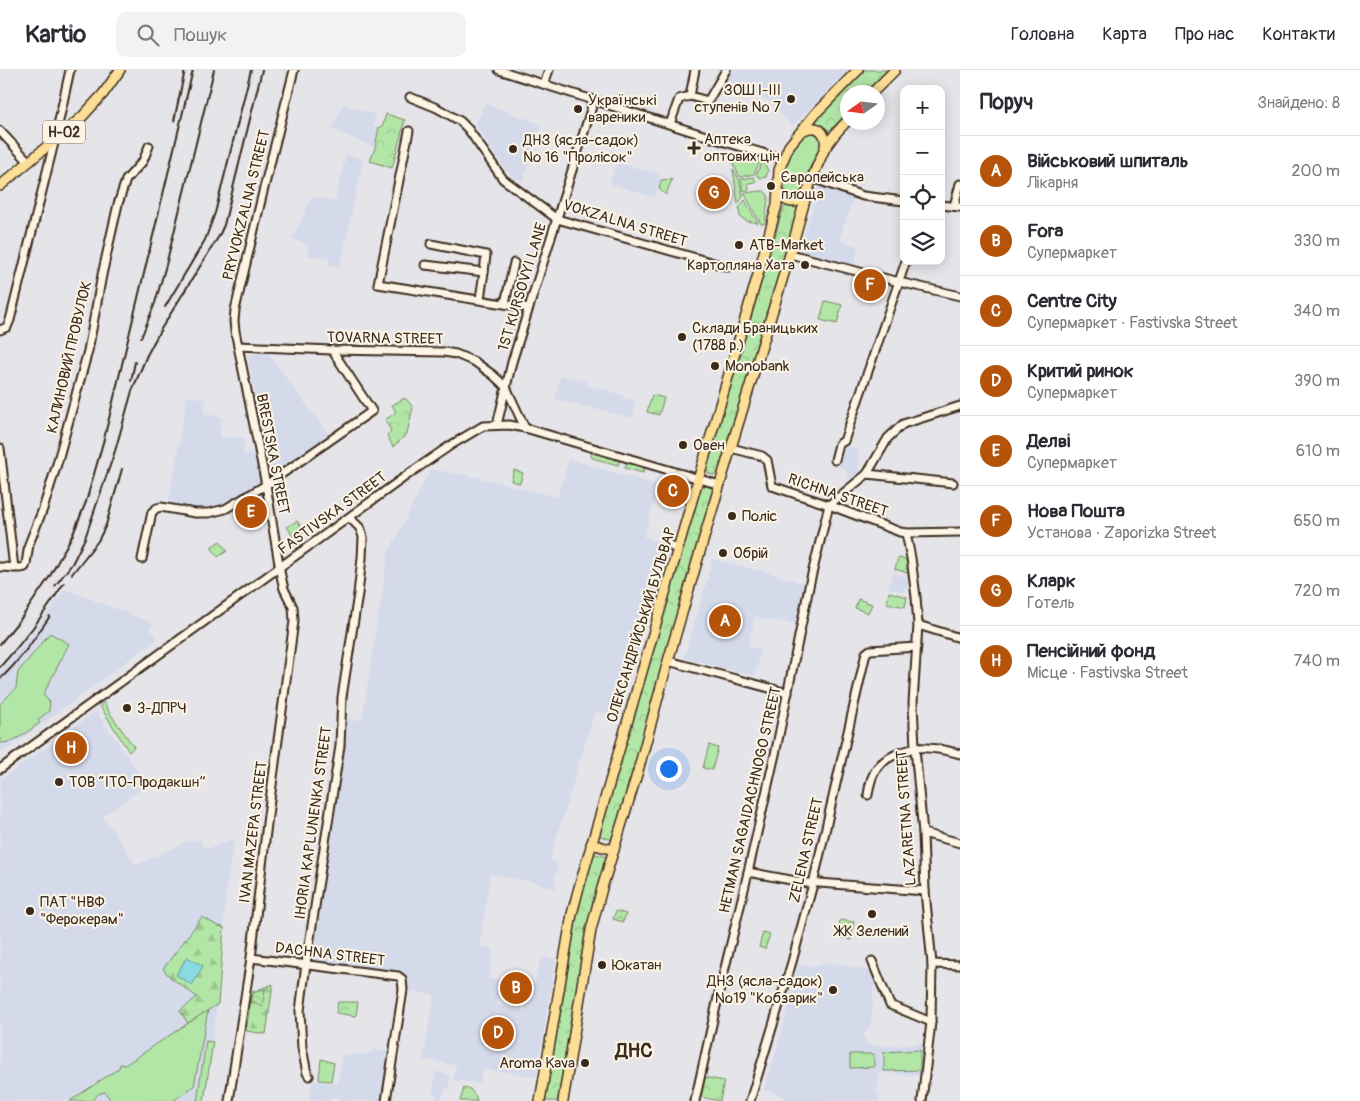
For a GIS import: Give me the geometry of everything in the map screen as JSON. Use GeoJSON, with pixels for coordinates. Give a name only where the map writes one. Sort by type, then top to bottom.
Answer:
{"type":"FeatureCollection","features":[{"type":"Feature","properties":{"kind":"main road","name":"Н-02"},"geometry":{"type":"LineString","coordinates":[[0,186],[70,128],[93,106],[120,70]]}},
{"type":"Feature","properties":{"kind":"main road","name":"ОЛЕКСАНДРІЙСЬКИЙ БУЛЬВАР"},"geometry":{"type":"LineString","coordinates":[[540,1101],[572,914],[759,271],[777,205],[779,170],[789,146],[799,133],[858,70]]}},
{"type":"Feature","properties":{"kind":"main road"},"geometry":{"type":"LineString","coordinates":[[881,85],[895,70]]}},
{"type":"Feature","properties":{"kind":"main road"},"geometry":{"type":"LineString","coordinates":[[799,133],[807,128],[818,129],[825,136],[825,148]]}},
{"type":"Feature","properties":{"kind":"main road"},"geometry":{"type":"LineString","coordinates":[[563,1101],[592,930],[602,888],[807,193],[825,148],[840,128]]}},
{"type":"Feature","properties":{"kind":"main road"},"geometry":{"type":"LineString","coordinates":[[778,189],[784,199],[792,202],[798,202],[807,193]]}},
{"type":"Feature","properties":{"kind":"main road"},"geometry":{"type":"LineString","coordinates":[[591,844],[614,850]]}},
{"type":"Feature","properties":{"kind":"street"},"geometry":{"type":"LineString","coordinates":[[0,330],[7,327],[10,320],[55,139],[70,70]]}},
{"type":"Feature","properties":{"kind":"street","name":"PRYVOKZALNA STREET"},"geometry":{"type":"LineString","coordinates":[[238,346],[234,321],[235,310],[294,70]]}},
{"type":"Feature","properties":{"kind":"street"},"geometry":{"type":"LineString","coordinates":[[499,70],[783,159]]}},
{"type":"Feature","properties":{"kind":"street"},"geometry":{"type":"LineString","coordinates":[[544,84],[549,70]]}},
{"type":"Feature","properties":{"kind":"street"},"geometry":{"type":"LineString","coordinates":[[690,96],[695,70]]}},
{"type":"Feature","properties":{"kind":"street"},"geometry":{"type":"LineString","coordinates":[[670,124],[679,99],[690,96],[708,101],[726,70]]}},
{"type":"Feature","properties":{"kind":"street","name":"VOKZALNA STREET"},"geometry":{"type":"LineString","coordinates":[[410,97],[450,114],[460,121],[503,179],[557,219],[728,267]]}},
{"type":"Feature","properties":{"kind":"street","name":"1ST KURSOVYI LANE"},"geometry":{"type":"LineString","coordinates":[[498,425],[506,387],[529,308],[594,100]]}},
{"type":"Feature","properties":{"kind":"street"},"geometry":{"type":"LineString","coordinates":[[408,130],[378,284],[529,308]]}},
{"type":"Feature","properties":{"kind":"street"},"geometry":{"type":"LineString","coordinates":[[0,131],[29,162]]}},
{"type":"Feature","properties":{"kind":"street","name":"КАЛИНОВИЙ ПРОВУЛОК"},"geometry":{"type":"LineString","coordinates":[[14,568],[25,567],[29,544],[43,509],[68,427],[88,351],[118,204],[126,180],[143,162],[149,146]]}},
{"type":"Feature","properties":{"kind":"street"},"geometry":{"type":"LineString","coordinates":[[812,178],[863,196],[900,201]]}},
{"type":"Feature","properties":{"kind":"street"},"geometry":{"type":"LineString","coordinates":[[957,206],[960,184]]}},
{"type":"Feature","properties":{"kind":"street"},"geometry":{"type":"LineString","coordinates":[[431,244],[486,255],[480,299]]}},
{"type":"Feature","properties":{"kind":"street"},"geometry":{"type":"LineString","coordinates":[[790,254],[960,296]]}},
{"type":"Feature","properties":{"kind":"street"},"geometry":{"type":"LineString","coordinates":[[505,303],[514,263]]}},
{"type":"Feature","properties":{"kind":"street"},"geometry":{"type":"LineString","coordinates":[[425,265],[484,272]]}},
{"type":"Feature","properties":{"kind":"street"},"geometry":{"type":"LineString","coordinates":[[835,460],[840,444],[844,441],[905,265]]}},
{"type":"Feature","properties":{"kind":"street","name":"TOVARNA STREET"},"geometry":{"type":"LineString","coordinates":[[238,346],[444,352],[456,354],[475,362],[494,375],[506,387],[525,428]]}},
{"type":"Feature","properties":{"kind":"street","name":"BRESTSKA STREET"},"geometry":{"type":"LineString","coordinates":[[238,346],[266,485],[280,567]]}},
{"type":"Feature","properties":{"kind":"street"},"geometry":{"type":"LineString","coordinates":[[142,559],[152,512],[157,508],[209,514],[225,509],[266,485],[372,411],[332,350]]}},
{"type":"Feature","properties":{"kind":"street"},"geometry":{"type":"LineString","coordinates":[[830,505],[867,474],[888,438],[903,424],[960,406]]}},
{"type":"Feature","properties":{"kind":"street","name":"FASTIVSKA STREET"},"geometry":{"type":"LineString","coordinates":[[0,769],[414,471],[469,433],[483,426],[509,425],[525,428],[720,485]]}},
{"type":"Feature","properties":{"kind":"street"},"geometry":{"type":"LineString","coordinates":[[0,448],[14,568],[0,567]]}},
{"type":"Feature","properties":{"kind":"street","name":"RICHNA STREET"},"geometry":{"type":"LineString","coordinates":[[731,448],[762,456],[767,460],[772,486],[906,533],[960,532]]}},
{"type":"Feature","properties":{"kind":"street"},"geometry":{"type":"LineString","coordinates":[[867,474],[953,483]]}},
{"type":"Feature","properties":{"kind":"street","name":"HETMAN SAGAIDACHNOGO STREET"},"geometry":{"type":"LineString","coordinates":[[694,1101],[748,872],[788,693],[810,582],[830,505]]}},
{"type":"Feature","properties":{"kind":"street","name":"IHORIA KAPLUNENKA STREET"},"geometry":{"type":"LineString","coordinates":[[309,1076],[302,1048],[300,1012],[340,746],[342,697],[361,567],[363,537],[360,528],[350,518]]}},
{"type":"Feature","properties":{"kind":"street","name":"LAZARETNA STREET"},"geometry":{"type":"LineString","coordinates":[[906,533],[911,558],[918,625],[913,703],[932,964],[931,1022],[922,1101]]}},
{"type":"Feature","properties":{"kind":"street"},"geometry":{"type":"LineString","coordinates":[[666,542],[678,549]]}},
{"type":"Feature","properties":{"kind":"street","name":"IVAN MAZEPA STREET"},"geometry":{"type":"LineString","coordinates":[[229,1101],[251,958],[294,621],[293,608],[284,589],[280,567]]}},
{"type":"Feature","properties":{"kind":"street"},"geometry":{"type":"LineString","coordinates":[[918,625],[960,638]]}},
{"type":"Feature","properties":{"kind":"street","name":"ZELENA STREET"},"geometry":{"type":"LineString","coordinates":[[750,1101],[787,979],[813,884],[866,653],[870,650],[917,647]]}},
{"type":"Feature","properties":{"kind":"street"},"geometry":{"type":"LineString","coordinates":[[668,661],[788,693]]}},
{"type":"Feature","properties":{"kind":"street"},"geometry":{"type":"LineString","coordinates":[[868,795],[875,771],[885,759],[915,748],[945,750],[960,754]]}},
{"type":"Feature","properties":{"kind":"street"},"geometry":{"type":"LineString","coordinates":[[923,833],[960,843]]}},
{"type":"Feature","properties":{"kind":"street"},"geometry":{"type":"LineString","coordinates":[[748,872],[807,884],[926,891]]}},
{"type":"Feature","properties":{"kind":"street","name":"DACHNA STREET"},"geometry":{"type":"LineString","coordinates":[[251,958],[398,976],[402,979],[403,990],[386,1101]]}},
{"type":"Feature","properties":{"kind":"street"},"geometry":{"type":"LineString","coordinates":[[872,961],[890,1005],[931,1022]]}},
{"type":"Feature","properties":{"kind":"street"},"geometry":{"type":"LineString","coordinates":[[932,964],[960,965]]}},
{"type":"Feature","properties":{"kind":"shaded area","name":"ЗОШ І-ІІІ ступенів № 7"},"geometry":{"type":"Polygon","coordinates":[[[731,70],[848,70],[792,126],[771,102],[725,79],[731,70]]]}},
{"type":"Feature","properties":{"kind":"shaded area","name":"ДНЗ (ясла-садок) № 16 \"Пролісок\""},"geometry":{"type":"Polygon","coordinates":[[[485,103],[542,125],[523,182],[508,173],[475,125],[485,103]]]}},
{"type":"Feature","properties":{"kind":"shaded area"},"geometry":{"type":"Polygon","coordinates":[[[343,104],[376,115],[373,125],[379,127],[375,148],[331,129],[343,104]]]}},
{"type":"Feature","properties":{"kind":"shaded area"},"geometry":{"type":"Polygon","coordinates":[[[346,154],[363,159],[340,268],[329,265],[330,259],[307,255],[309,245],[292,239],[312,196],[335,201],[346,154]]]}},
{"type":"Feature","properties":{"kind":"shaded area"},"geometry":{"type":"Polygon","coordinates":[[[616,162],[661,174],[655,197],[610,184],[616,162]]]}},
{"type":"Feature","properties":{"kind":"shaded area"},"geometry":{"type":"Polygon","coordinates":[[[819,186],[849,195],[853,199],[839,240],[859,246],[854,266],[800,250],[819,186]]]}},
{"type":"Feature","properties":{"kind":"shaded area"},"geometry":{"type":"Polygon","coordinates":[[[267,352],[330,436],[271,477],[248,355],[267,352]]]}},
{"type":"Feature","properties":{"kind":"shaded area"},"geometry":{"type":"Polygon","coordinates":[[[561,375],[586,381],[586,385],[623,395],[623,398],[636,401],[632,418],[555,399],[561,375]]]}},
{"type":"Feature","properties":{"kind":"shaded area"},"geometry":{"type":"Polygon","coordinates":[[[187,396],[206,399],[204,414],[221,417],[220,437],[245,438],[243,456],[254,452],[261,484],[225,505],[212,510],[180,508],[169,500],[187,396]]]}},
{"type":"Feature","properties":{"kind":"shaded area"},"geometry":{"type":"Polygon","coordinates":[[[845,445],[855,448],[859,457],[859,473],[850,481],[844,468],[839,467],[845,445]]]}},
{"type":"Feature","properties":{"kind":"shaded area"},"geometry":{"type":"Polygon","coordinates":[[[569,459],[656,485],[653,497],[655,498],[644,537],[661,542],[668,549],[617,718],[595,711],[550,860],[558,863],[554,881],[556,882],[555,889],[533,882],[490,874],[480,946],[494,949],[489,978],[502,980],[497,1005],[525,1011],[542,957],[556,959],[536,1077],[483,1069],[480,1084],[453,1080],[456,1065],[423,1060],[434,995],[403,990],[402,979],[306,964],[342,718],[362,720],[388,553],[431,469],[481,478],[557,497],[569,459]]]}},
{"type":"Feature","properties":{"kind":"shaded area"},"geometry":{"type":"Polygon","coordinates":[[[713,559],[809,585],[801,625],[755,617],[748,646],[761,650],[755,676],[684,658],[713,559]]]}},
{"type":"Feature","properties":{"kind":"shaded area"},"geometry":{"type":"Polygon","coordinates":[[[893,573],[910,578],[908,586],[903,592],[888,588],[893,573]]]}},
{"type":"Feature","properties":{"kind":"shaded area"},"geometry":{"type":"Polygon","coordinates":[[[65,589],[153,623],[150,630],[157,635],[156,640],[4,752],[0,751],[0,671],[30,637],[65,589]]]}},
{"type":"Feature","properties":{"kind":"shaded area"},"geometry":{"type":"Polygon","coordinates":[[[96,711],[147,785],[103,816],[136,865],[188,841],[201,840],[201,844],[209,849],[230,839],[234,842],[227,881],[217,1009],[204,1101],[0,1101],[0,780],[96,711]]]}},
{"type":"Feature","properties":{"kind":"shaded area"},"geometry":{"type":"Polygon","coordinates":[[[829,962],[875,972],[871,1025],[864,1034],[867,1045],[896,1046],[924,1043],[921,1076],[880,1072],[877,1094],[880,1095],[879,1101],[782,1101],[783,1096],[764,1090],[781,1035],[799,964],[809,966],[829,962]]]}},
{"type":"Feature","properties":{"kind":"shaded area"},"geometry":{"type":"Polygon","coordinates":[[[373,1050],[387,1051],[390,1058],[384,1101],[342,1101],[340,1098],[333,1097],[329,1101],[310,1099],[312,1080],[337,1084],[342,1055],[368,1054],[373,1050]]]}},
{"type":"Feature","properties":{"kind":"shaded area"},"geometry":{"type":"Polygon","coordinates":[[[436,1072],[450,1074],[449,1088],[444,1089],[442,1101],[435,1101],[436,1095],[432,1094],[436,1072]]]}},
{"type":"Feature","properties":{"kind":"green space"},"geometry":{"type":"Polygon","coordinates":[[[862,70],[890,70],[874,85],[848,85],[862,70]]]}},
{"type":"Feature","properties":{"kind":"green space"},"geometry":{"type":"Polygon","coordinates":[[[840,93],[840,120],[830,130],[821,127],[815,119],[840,93]]]}},
{"type":"Feature","properties":{"kind":"green space"},"geometry":{"type":"Polygon","coordinates":[[[386,114],[405,120],[392,168],[370,161],[375,148],[379,127],[382,127],[386,114]]]}},
{"type":"Feature","properties":{"kind":"green space"},"geometry":{"type":"Polygon","coordinates":[[[809,133],[816,134],[821,140],[806,177],[786,173],[790,155],[796,144],[809,133]]]}},
{"type":"Feature","properties":{"kind":"green space"},"geometry":{"type":"Polygon","coordinates":[[[736,155],[744,155],[760,161],[754,174],[740,177],[732,159],[736,155]]]}},
{"type":"Feature","properties":{"kind":"green space"},"geometry":{"type":"Polygon","coordinates":[[[762,162],[768,171],[766,177],[761,178],[756,175],[762,162]]]}},
{"type":"Feature","properties":{"kind":"green space"},"geometry":{"type":"Polygon","coordinates":[[[733,169],[739,179],[743,197],[738,204],[733,169]]]}},
{"type":"Feature","properties":{"kind":"green space"},"geometry":{"type":"Polygon","coordinates":[[[754,177],[756,182],[748,183],[749,190],[743,191],[741,179],[754,177]]]}},
{"type":"Feature","properties":{"kind":"green space"},"geometry":{"type":"Polygon","coordinates":[[[785,177],[805,183],[798,196],[790,195],[786,191],[785,177]]]}},
{"type":"Feature","properties":{"kind":"green space"},"geometry":{"type":"Polygon","coordinates":[[[672,179],[666,195],[659,189],[661,180],[672,179]]]}},
{"type":"Feature","properties":{"kind":"green space"},"geometry":{"type":"Polygon","coordinates":[[[764,191],[768,195],[768,199],[765,223],[761,224],[744,193],[764,191]]]}},
{"type":"Feature","properties":{"kind":"green space"},"geometry":{"type":"Polygon","coordinates":[[[745,200],[758,223],[747,221],[740,217],[739,208],[745,200]]]}},
{"type":"Feature","properties":{"kind":"green space"},"geometry":{"type":"Polygon","coordinates":[[[788,205],[798,210],[785,258],[721,470],[714,475],[709,474],[706,468],[707,464],[783,209],[788,205]]]}},
{"type":"Feature","properties":{"kind":"green space"},"geometry":{"type":"Polygon","coordinates":[[[825,301],[842,305],[837,324],[820,320],[825,301]]]}},
{"type":"Feature","properties":{"kind":"green space"},"geometry":{"type":"Polygon","coordinates":[[[652,395],[664,398],[659,415],[647,412],[652,395]]]}},
{"type":"Feature","properties":{"kind":"green space"},"geometry":{"type":"Polygon","coordinates":[[[405,398],[413,407],[407,434],[393,447],[387,435],[391,431],[385,420],[396,412],[392,405],[405,398]]]}},
{"type":"Feature","properties":{"kind":"green space"},"geometry":{"type":"Polygon","coordinates":[[[594,452],[620,459],[618,465],[592,458],[591,455],[594,452]]]}},
{"type":"Feature","properties":{"kind":"green space"},"geometry":{"type":"Polygon","coordinates":[[[627,461],[644,466],[643,473],[625,468],[627,461]]]}},
{"type":"Feature","properties":{"kind":"green space"},"geometry":{"type":"Polygon","coordinates":[[[514,470],[523,473],[520,483],[511,481],[514,470]]]}},
{"type":"Feature","properties":{"kind":"green space"},"geometry":{"type":"Polygon","coordinates":[[[703,486],[711,487],[714,493],[613,840],[597,835],[700,489],[703,486]]]}},
{"type":"Feature","properties":{"kind":"green space"},"geometry":{"type":"Polygon","coordinates":[[[297,521],[304,531],[294,538],[287,527],[297,521]]]}},
{"type":"Feature","properties":{"kind":"green space"},"geometry":{"type":"Polygon","coordinates":[[[220,541],[227,551],[218,557],[211,547],[220,541]]]}},
{"type":"Feature","properties":{"kind":"green space"},"geometry":{"type":"Polygon","coordinates":[[[898,558],[909,560],[910,574],[895,569],[898,558]]]}},
{"type":"Feature","properties":{"kind":"green space"},"geometry":{"type":"Polygon","coordinates":[[[889,592],[907,597],[905,607],[887,603],[889,592]]]}},
{"type":"Feature","properties":{"kind":"green space"},"geometry":{"type":"Polygon","coordinates":[[[858,599],[872,604],[868,613],[855,608],[858,599]]]}},
{"type":"Feature","properties":{"kind":"green space"},"geometry":{"type":"Polygon","coordinates":[[[50,633],[69,644],[43,695],[50,702],[49,711],[38,720],[40,723],[21,736],[5,743],[0,743],[0,704],[16,688],[18,672],[50,633]]]}},
{"type":"Feature","properties":{"kind":"green space"},"geometry":{"type":"Polygon","coordinates":[[[104,702],[134,747],[129,752],[100,706],[104,702]]]}},
{"type":"Feature","properties":{"kind":"green space"},"geometry":{"type":"Polygon","coordinates":[[[709,745],[718,748],[712,770],[703,768],[709,745]]]}},
{"type":"Feature","properties":{"kind":"green space"},"geometry":{"type":"Polygon","coordinates":[[[592,853],[607,857],[588,924],[560,1101],[544,1101],[575,915],[592,853]]]}},
{"type":"Feature","properties":{"kind":"green space"},"geometry":{"type":"Polygon","coordinates":[[[616,911],[626,914],[623,922],[613,919],[616,911]]]}},
{"type":"Feature","properties":{"kind":"green space"},"geometry":{"type":"Polygon","coordinates":[[[202,917],[218,926],[224,927],[218,1004],[188,1023],[180,1011],[197,997],[170,977],[163,969],[202,917]]]}},
{"type":"Feature","properties":{"kind":"green space"},"geometry":{"type":"Polygon","coordinates":[[[840,920],[854,922],[851,940],[838,937],[840,920]]]}},
{"type":"Feature","properties":{"kind":"green space"},"geometry":{"type":"Polygon","coordinates":[[[763,932],[770,934],[765,949],[759,947],[763,932]]]}},
{"type":"Feature","properties":{"kind":"green space"},"geometry":{"type":"Polygon","coordinates":[[[273,984],[266,1034],[246,1031],[252,992],[273,984]]]}},
{"type":"Feature","properties":{"kind":"green space"},"geometry":{"type":"Polygon","coordinates":[[[265,989],[262,1007],[252,1000],[253,993],[265,989]]]}},
{"type":"Feature","properties":{"kind":"green space"},"geometry":{"type":"Polygon","coordinates":[[[338,1002],[358,1002],[356,1016],[336,1013],[338,1002]]]}},
{"type":"Feature","properties":{"kind":"green space"},"geometry":{"type":"Polygon","coordinates":[[[208,1010],[194,1086],[173,1101],[111,1101],[105,1092],[98,1094],[92,1101],[70,1101],[119,1068],[120,1064],[125,1065],[208,1010]]]}},
{"type":"Feature","properties":{"kind":"green space"},"geometry":{"type":"Polygon","coordinates":[[[206,1041],[213,1042],[204,1101],[197,1101],[206,1041]]]}},
{"type":"Feature","properties":{"kind":"green space"},"geometry":{"type":"Polygon","coordinates":[[[920,1050],[920,1070],[884,1071],[884,1052],[920,1050]]]}},
{"type":"Feature","properties":{"kind":"green space"},"geometry":{"type":"Polygon","coordinates":[[[850,1054],[874,1054],[874,1067],[850,1068],[850,1054]]]}},
{"type":"Feature","properties":{"kind":"green space"},"geometry":{"type":"Polygon","coordinates":[[[321,1059],[334,1063],[331,1081],[319,1080],[321,1059]]]}},
{"type":"Feature","properties":{"kind":"green space"},"geometry":{"type":"Polygon","coordinates":[[[703,1077],[724,1081],[720,1101],[700,1097],[703,1077]]]}},
{"type":"Feature","properties":{"kind":"green space"},"geometry":{"type":"Polygon","coordinates":[[[464,1088],[470,1089],[477,1101],[460,1101],[464,1088]]]}},
{"type":"Feature","properties":{"kind":"water"},"geometry":{"type":"Polygon","coordinates":[[[187,957],[203,966],[192,985],[176,975],[187,957]]]}},
{"type":"Feature","properties":{"kind":"railway"},"geometry":{"type":"LineString","coordinates":[[174,121],[185,70]]}},
{"type":"Feature","properties":{"kind":"railway"},"geometry":{"type":"LineString","coordinates":[[0,644],[22,617],[50,576],[73,534],[86,502],[104,439],[193,70]]}},
{"type":"Feature","properties":{"kind":"railway"},"geometry":{"type":"LineString","coordinates":[[141,338],[155,303],[166,265],[214,70]]}},
{"type":"Feature","properties":{"kind":"railway"},"geometry":{"type":"LineString","coordinates":[[165,307],[205,240],[215,213],[251,70]]}},
{"type":"Feature","properties":{"kind":"railway"},"geometry":{"type":"LineString","coordinates":[[55,586],[72,564],[85,538],[115,451],[132,391],[147,355],[224,225],[262,70]]}},
{"type":"Feature","properties":{"kind":"railway"},"geometry":{"type":"LineString","coordinates":[[131,381],[135,362]]}},
{"type":"Feature","properties":{"kind":"railway"},"geometry":{"type":"LineString","coordinates":[[72,574],[98,541],[106,525],[122,469]]}},
{"type":"Feature","properties":{"kind":"railway"},"geometry":{"type":"LineString","coordinates":[[0,667],[34,626],[64,583]]}},
{"type":"Feature","properties":{"kind":"railway"},"geometry":{"type":"LineString","coordinates":[[0,679],[21,657],[50,616]]}},
{"type":"Feature","properties":{"kind":"place","name":"ЗОШ І-ІІІ ступенів № 7"},"geometry":{"type":"Point","coordinates":[791,99]}},
{"type":"Feature","properties":{"kind":"place","name":"Українські вареники"},"geometry":{"type":"Point","coordinates":[578,109]}},
{"type":"Feature","properties":{"kind":"place","name":"Аптека оптових цін"},"geometry":{"type":"Point","coordinates":[694,148]}},
{"type":"Feature","properties":{"kind":"place","name":"ДНЗ (ясла-садок) № 16 \"Пролісок\""},"geometry":{"type":"Point","coordinates":[513,149]}},
{"type":"Feature","properties":{"kind":"place","name":"Європейська площа"},"geometry":{"type":"Point","coordinates":[771,186]}},
{"type":"Feature","properties":{"kind":"place","name":"Кларк"},"geometry":{"type":"Point","coordinates":[714,193]}},
{"type":"Feature","properties":{"kind":"place","name":"ATB-Market"},"geometry":{"type":"Point","coordinates":[739,245]}},
{"type":"Feature","properties":{"kind":"place","name":"Картопляна Хата"},"geometry":{"type":"Point","coordinates":[805,265]}},
{"type":"Feature","properties":{"kind":"place","name":"Нова Пошта"},"geometry":{"type":"Point","coordinates":[870,285]}},
{"type":"Feature","properties":{"kind":"place","name":"Склади Браницьких (1788 р.)"},"geometry":{"type":"Point","coordinates":[682,337]}},
{"type":"Feature","properties":{"kind":"place","name":"Monobank"},"geometry":{"type":"Point","coordinates":[715,366]}},
{"type":"Feature","properties":{"kind":"place","name":"Овен"},"geometry":{"type":"Point","coordinates":[683,445]}},
{"type":"Feature","properties":{"kind":"place","name":"Centre City"},"geometry":{"type":"Point","coordinates":[673,491]}},
{"type":"Feature","properties":{"kind":"place","name":"Делві"},"geometry":{"type":"Point","coordinates":[251,512]}},
{"type":"Feature","properties":{"kind":"place","name":"Поліс"},"geometry":{"type":"Point","coordinates":[732,516]}},
{"type":"Feature","properties":{"kind":"place","name":"Обрій"},"geometry":{"type":"Point","coordinates":[723,553]}},
{"type":"Feature","properties":{"kind":"place","name":"Військовий шпиталь"},"geometry":{"type":"Point","coordinates":[725,621]}},
{"type":"Feature","properties":{"kind":"place","name":"3-ДПРЧ"},"geometry":{"type":"Point","coordinates":[127,708]}},
{"type":"Feature","properties":{"kind":"place","name":"Пенсійний фонд"},"geometry":{"type":"Point","coordinates":[71,748]}},
{"type":"Feature","properties":{"kind":"place","name":"ТОВ “ІТО-Продакшн”"},"geometry":{"type":"Point","coordinates":[59,782]}},
{"type":"Feature","properties":{"kind":"place","name":"ПАТ \"НВФ \"Ферокерам\""},"geometry":{"type":"Point","coordinates":[30,911]}},
{"type":"Feature","properties":{"kind":"place","name":"ЖК Зелений"},"geometry":{"type":"Point","coordinates":[872,914]}},
{"type":"Feature","properties":{"kind":"place","name":"Юкатан"},"geometry":{"type":"Point","coordinates":[602,965]}},
{"type":"Feature","properties":{"kind":"place","name":"Fora"},"geometry":{"type":"Point","coordinates":[516,988]}},
{"type":"Feature","properties":{"kind":"place","name":"ДНЗ (ясла-садок) №19 \"Кобзарик\""},"geometry":{"type":"Point","coordinates":[833,990]}},
{"type":"Feature","properties":{"kind":"place","name":"Критий ринок"},"geometry":{"type":"Point","coordinates":[498,1033]}},
{"type":"Feature","properties":{"kind":"place","name":"Aroma Kava"},"geometry":{"type":"Point","coordinates":[585,1063]}},
{"type":"Feature","properties":{"kind":"district","name":"ДНС"},"geometry":{"type":"Point","coordinates":[634,1050]}}]}
